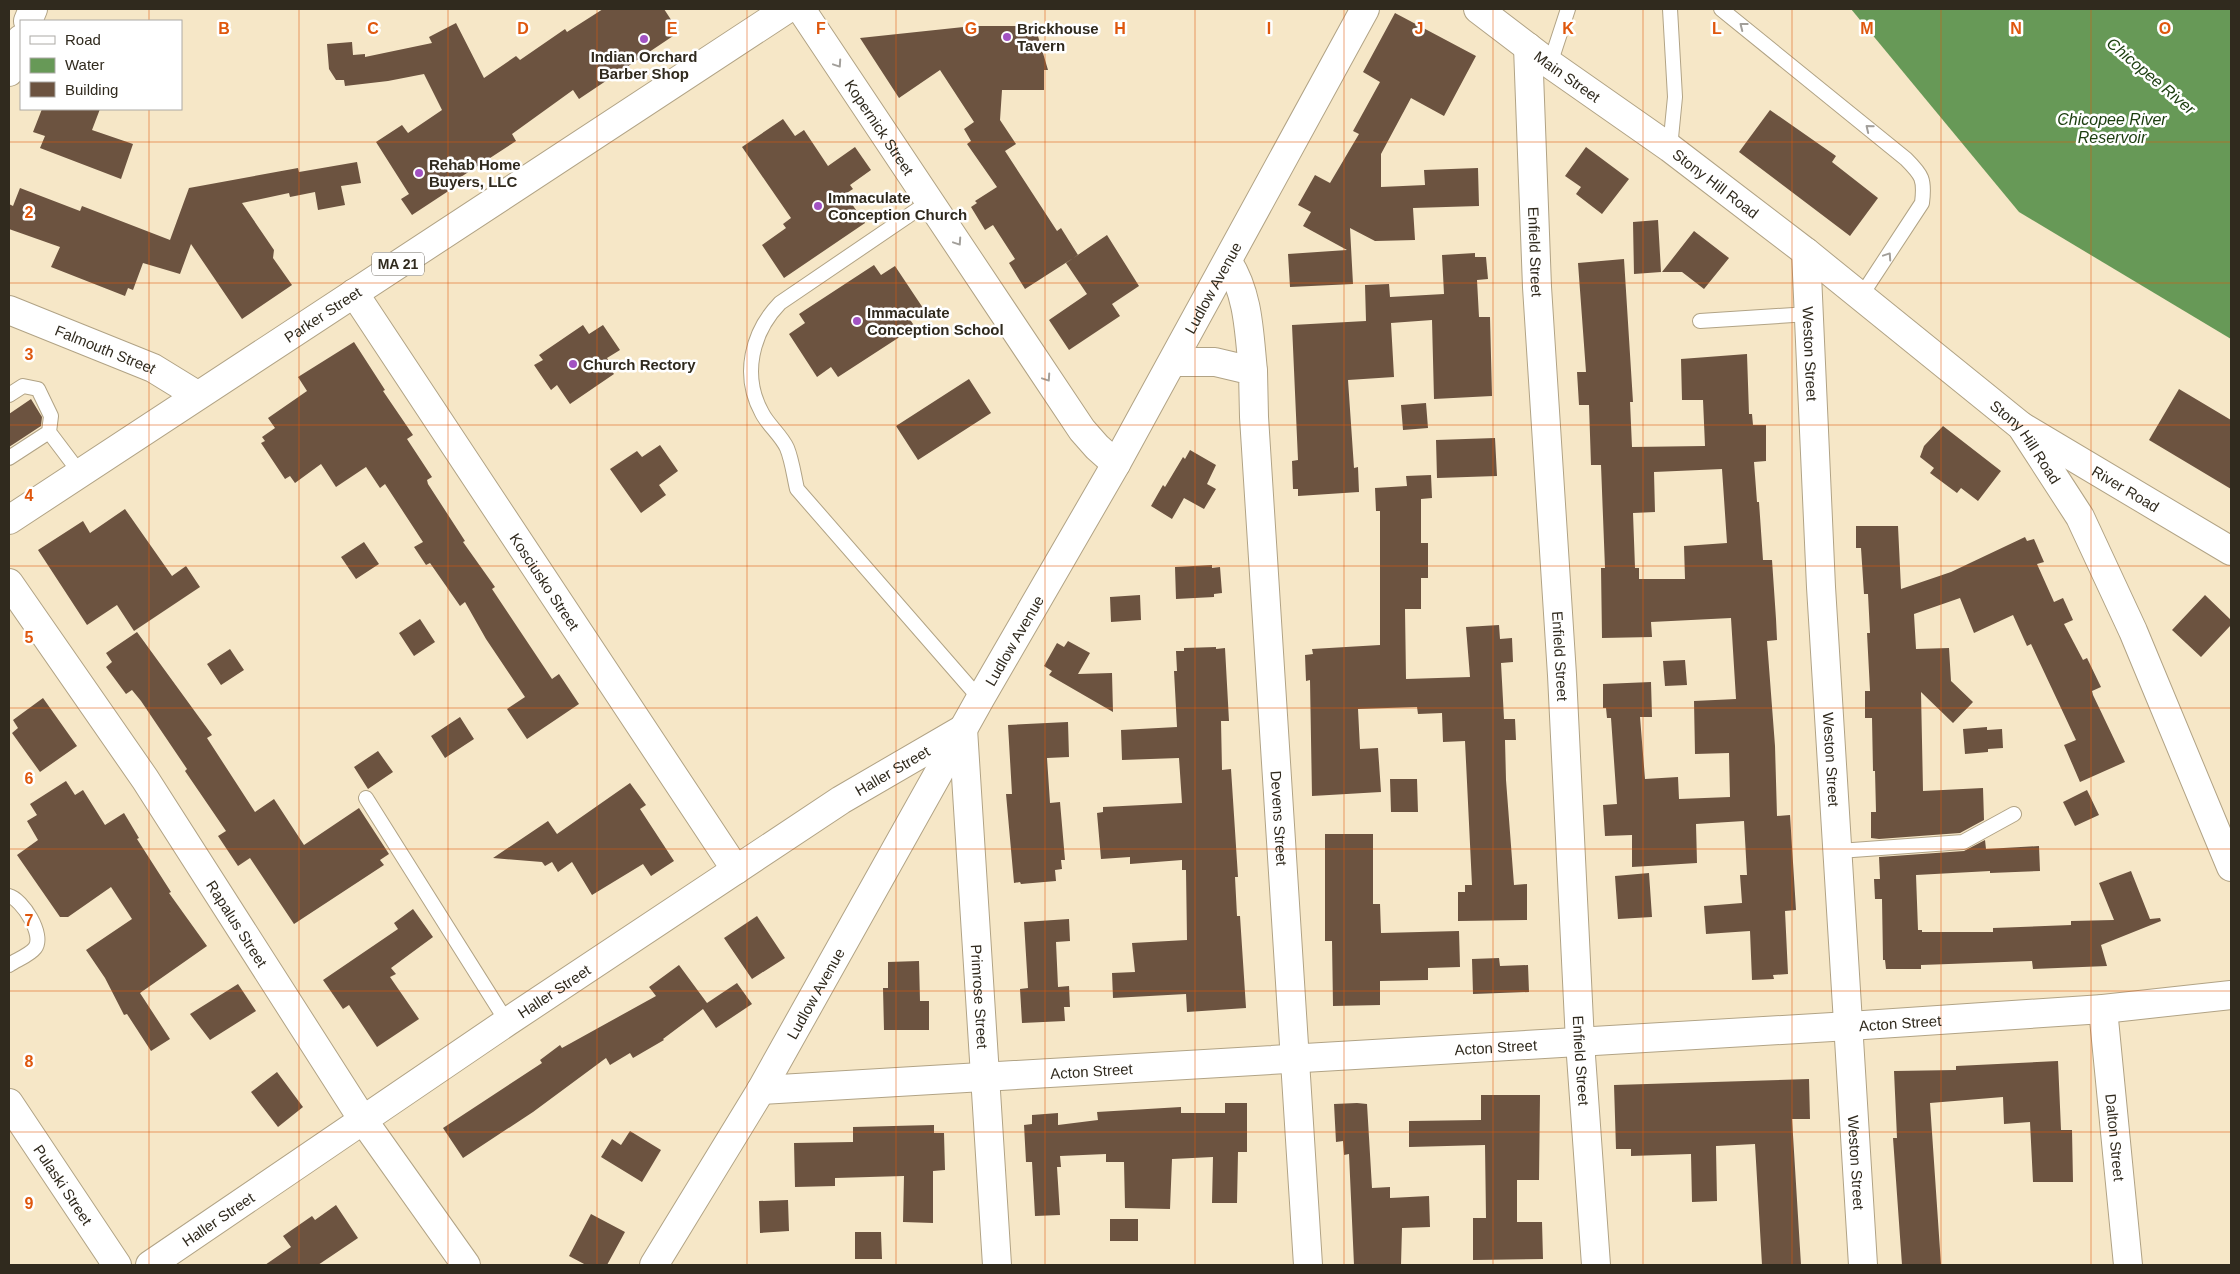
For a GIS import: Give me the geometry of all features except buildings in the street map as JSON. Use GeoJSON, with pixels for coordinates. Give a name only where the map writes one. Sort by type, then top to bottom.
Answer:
{"type":"FeatureCollection","features":[{"type":"Feature","properties":{"kind":"street","name":"Parker Street"},"geometry":{"type":"LineString","coordinates":[[9,520],[787,9]]}},
{"type":"Feature","properties":{"kind":"street","name":"Kopernick Street"},"geometry":{"type":"LineString","coordinates":[[801,9],[1082,430],[1097,448],[1116,464]]}},
{"type":"Feature","properties":{"kind":"street","name":"Ludlow Avenue"},"geometry":{"type":"LineString","coordinates":[[654,1265],[761,1090],[963,729],[1116,464],[1365,9]]}},
{"type":"Feature","properties":{"kind":"street","name":"Main Street"},"geometry":{"type":"LineString","coordinates":[[1478,9],[1550,64],[1665,144]]}},
{"type":"Feature","properties":{"kind":"street"},"geometry":{"type":"LineString","coordinates":[[9,72],[20,43]]}},
{"type":"Feature","properties":{"kind":"street","name":"Enfield Street"},"geometry":{"type":"LineString","coordinates":[[1528,47],[1537,287],[1562,675],[1580,1042],[1596,1265]]}},
{"type":"Feature","properties":{"kind":"street","name":"Stony Hill Road"},"geometry":{"type":"LineString","coordinates":[[1665,144],[1806,252],[2022,426],[2080,518],[2133,631],[2228,849]]}},
{"type":"Feature","properties":{"kind":"street","name":"Weston Street"},"geometry":{"type":"LineString","coordinates":[[1806,252],[1821,587],[1839,851],[1863,1265]]}},
{"type":"Feature","properties":{"kind":"street","name":"Devens Street"},"geometry":{"type":"LineString","coordinates":[[1228,262],[1238,278],[1244,296],[1253,371],[1254,416],[1308,1265]]}},
{"type":"Feature","properties":{"kind":"street","name":"Kosciusko Street"},"geometry":{"type":"LineString","coordinates":[[354,293],[736,870]]}},
{"type":"Feature","properties":{"kind":"street","name":"Falmouth Street"},"geometry":{"type":"LineString","coordinates":[[9,310],[153,368],[197,395]]}},
{"type":"Feature","properties":{"kind":"street"},"geometry":{"type":"LineString","coordinates":[[1172,362],[1214,362],[1253,371]]}},
{"type":"Feature","properties":{"kind":"street","name":"River Road"},"geometry":{"type":"LineString","coordinates":[[2022,426],[2231,551]]}},
{"type":"Feature","properties":{"kind":"street","name":"Rapalus Street"},"geometry":{"type":"LineString","coordinates":[[9,583],[145,779],[363,1120],[466,1265]]}},
{"type":"Feature","properties":{"kind":"street","name":"Haller Street"},"geometry":{"type":"LineString","coordinates":[[150,1265],[507,1022],[841,800],[963,729]]}},
{"type":"Feature","properties":{"kind":"street","name":"Primrose Street"},"geometry":{"type":"LineString","coordinates":[[963,729],[997,1265]]}},
{"type":"Feature","properties":{"kind":"street","name":"Acton Street"},"geometry":{"type":"LineString","coordinates":[[761,1090],[1849,1026],[2103,1009],[2231,995]]}},
{"type":"Feature","properties":{"kind":"street","name":"Dalton Street"},"geometry":{"type":"LineString","coordinates":[[2103,1009],[2128,1265]]}},
{"type":"Feature","properties":{"kind":"street","name":"Pulaski Street"},"geometry":{"type":"LineString","coordinates":[[9,1103],[117,1265]]}},
{"type":"Feature","properties":{"kind":"lane"},"geometry":{"type":"LineString","coordinates":[[1550,64],[1568,9]]}},
{"type":"Feature","properties":{"kind":"lane"},"geometry":{"type":"LineString","coordinates":[[1665,144],[1675,98],[1670,9]]}},
{"type":"Feature","properties":{"kind":"lane"},"geometry":{"type":"LineString","coordinates":[[1721,9],[1906,159],[1922,175],[1924,188],[1922,203],[1861,296]]}},
{"type":"Feature","properties":{"kind":"lane"},"geometry":{"type":"LineString","coordinates":[[930,201],[780,302],[771,312],[757,335],[753,348],[751,375],[754,394],[762,413],[786,446],[797,489],[980,700]]}},
{"type":"Feature","properties":{"kind":"lane"},"geometry":{"type":"LineString","coordinates":[[1700,321],[1809,314]]}},
{"type":"Feature","properties":{"kind":"lane"},"geometry":{"type":"LineString","coordinates":[[9,395],[23,386],[38,388],[51,416],[49,432],[80,473]]}},
{"type":"Feature","properties":{"kind":"lane"},"geometry":{"type":"LineString","coordinates":[[9,458],[49,432]]}},
{"type":"Feature","properties":{"kind":"lane"},"geometry":{"type":"LineString","coordinates":[[366,798],[507,1022]]}},
{"type":"Feature","properties":{"kind":"lane"},"geometry":{"type":"LineString","coordinates":[[1839,851],[1963,842],[2014,814]]}},
{"type":"Feature","properties":{"kind":"lane"},"geometry":{"type":"LineString","coordinates":[[9,896],[20,902],[36,930],[38,941],[35,949],[9,965]]}},
{"type":"Feature","properties":{"kind":"water","name":"Chicopee River Reservoir"},"geometry":{"type":"Polygon","coordinates":[[[1851,9],[2231,9],[2231,339],[2019,212],[1851,9]]]}},
{"type":"Feature","properties":{"kind":"place","name":"Brickhouse Tavern"},"geometry":{"type":"Point","coordinates":[1007,37]}},
{"type":"Feature","properties":{"kind":"place","name":"Indian Orchard Barber Shop"},"geometry":{"type":"Point","coordinates":[644,39]}},
{"type":"Feature","properties":{"kind":"place","name":"Rehab Home Buyers, LLC"},"geometry":{"type":"Point","coordinates":[419,173]}},
{"type":"Feature","properties":{"kind":"place","name":"Immaculate Conception Church"},"geometry":{"type":"Point","coordinates":[818,206]}},
{"type":"Feature","properties":{"kind":"place","name":"Immaculate Conception School"},"geometry":{"type":"Point","coordinates":[857,321]}},
{"type":"Feature","properties":{"kind":"place","name":"Church Rectory"},"geometry":{"type":"Point","coordinates":[573,364]}},
{"type":"Feature","properties":{"kind":"water label","name":"Chicopee River"},"geometry":{"type":"Point","coordinates":[2151,76]}}]}
